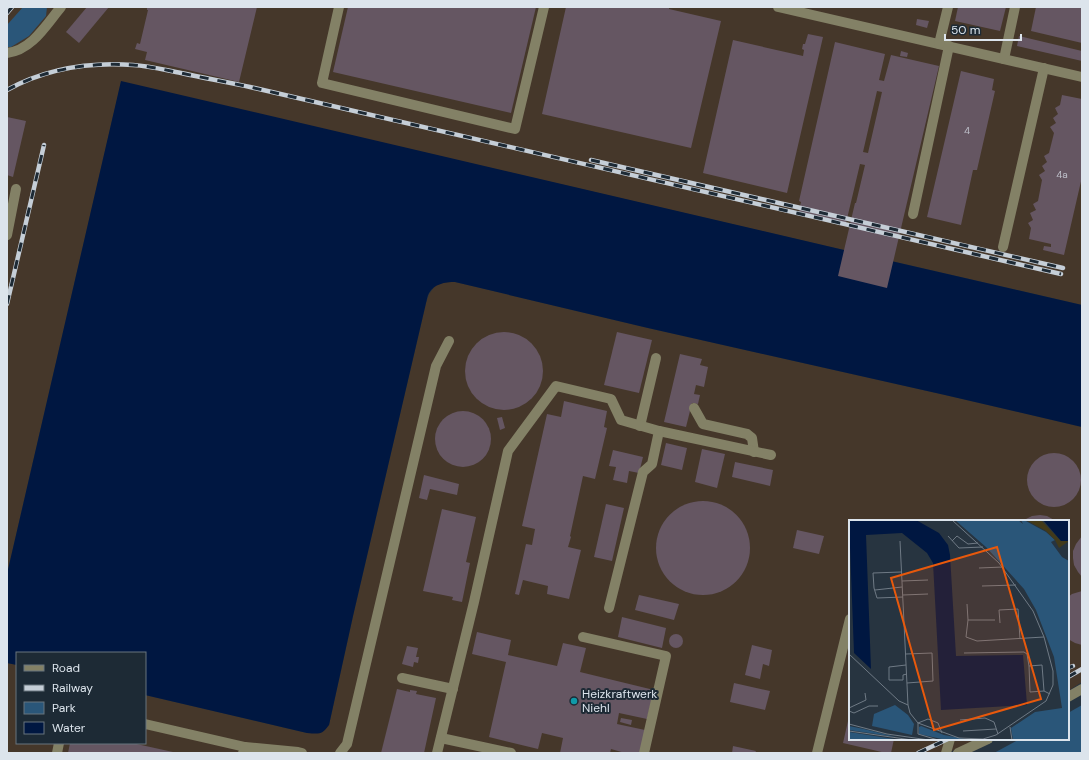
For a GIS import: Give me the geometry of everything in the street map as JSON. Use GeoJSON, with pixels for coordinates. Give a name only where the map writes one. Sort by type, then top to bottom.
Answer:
{"type":"FeatureCollection","features":[{"type":"Feature","properties":{"kind":"street"},"geometry":{"type":"LineString","coordinates":[[7,53],[23,48],[38,36],[61,7]]}},
{"type":"Feature","properties":{"kind":"street"},"geometry":{"type":"LineString","coordinates":[[339,7],[322,83],[515,129],[544,7]]}},
{"type":"Feature","properties":{"kind":"street"},"geometry":{"type":"LineString","coordinates":[[778,7],[1082,77]]}},
{"type":"Feature","properties":{"kind":"street"},"geometry":{"type":"LineString","coordinates":[[913,214],[944,45],[948,7]]}},
{"type":"Feature","properties":{"kind":"street"},"geometry":{"type":"LineString","coordinates":[[1004,59],[1015,7]]}},
{"type":"Feature","properties":{"kind":"street"},"geometry":{"type":"LineString","coordinates":[[1003,247],[1044,68]]}},
{"type":"Feature","properties":{"kind":"street"},"geometry":{"type":"LineString","coordinates":[[7,235],[16,189]]}},
{"type":"Feature","properties":{"kind":"street"},"geometry":{"type":"LineString","coordinates":[[340,753],[347,744],[436,366],[449,341]]}},
{"type":"Feature","properties":{"kind":"street"},"geometry":{"type":"LineString","coordinates":[[640,426],[656,358]]}},
{"type":"Feature","properties":{"kind":"street"},"geometry":{"type":"LineString","coordinates":[[437,753],[508,451],[556,386],[611,399],[621,420],[659,431],[771,455]]}},
{"type":"Feature","properties":{"kind":"street"},"geometry":{"type":"LineString","coordinates":[[694,408],[703,424],[747,434],[752,438],[754,452]]}},
{"type":"Feature","properties":{"kind":"street"},"geometry":{"type":"LineString","coordinates":[[610,608],[643,472],[652,464],[659,431]]}},
{"type":"Feature","properties":{"kind":"street"},"geometry":{"type":"LineString","coordinates":[[817,753],[849,623]]}},
{"type":"Feature","properties":{"kind":"street"},"geometry":{"type":"LineString","coordinates":[[583,637],[666,656],[644,753]]}},
{"type":"Feature","properties":{"kind":"street"},"geometry":{"type":"LineString","coordinates":[[402,678],[453,689]]}},
{"type":"Feature","properties":{"kind":"street"},"geometry":{"type":"LineString","coordinates":[[1069,696],[1082,689]]}},
{"type":"Feature","properties":{"kind":"street"},"geometry":{"type":"LineString","coordinates":[[146,724],[244,750],[302,753]]}},
{"type":"Feature","properties":{"kind":"street"},"geometry":{"type":"LineString","coordinates":[[441,738],[511,753]]}},
{"type":"Feature","properties":{"kind":"street"},"geometry":{"type":"LineString","coordinates":[[946,753],[950,740]]}},
{"type":"Feature","properties":{"kind":"street"},"geometry":{"type":"LineString","coordinates":[[958,753],[986,740]]}},
{"type":"Feature","properties":{"kind":"shaded area"},"geometry":{"type":"Polygon","coordinates":[[[7,7],[1082,7],[1082,305],[121,82],[7,574],[7,7]]]}},
{"type":"Feature","properties":{"kind":"shaded area"},"geometry":{"type":"Polygon","coordinates":[[[444,282],[455,282],[648,328],[1082,427],[1082,682],[1069,690],[1069,520],[849,520],[849,740],[975,740],[948,753],[7,753],[7,663],[16,665],[16,744],[146,744],[146,695],[307,733],[329,725],[426,303],[429,294],[435,286],[444,282]]]}},
{"type":"Feature","properties":{"kind":"green space"},"geometry":{"type":"Polygon","coordinates":[[[23,7],[47,7],[46,16],[29,36],[11,47],[7,47],[7,25],[23,7]]]}},
{"type":"Feature","properties":{"kind":"green space"},"geometry":{"type":"Polygon","coordinates":[[[1082,705],[1082,753],[994,753],[1018,740],[1069,740],[1069,712],[1082,705]]]}},
{"type":"Feature","properties":{"kind":"water"},"geometry":{"type":"Polygon","coordinates":[[[121,81],[1082,305],[1082,427],[648,328],[455,282],[444,283],[434,287],[427,297],[329,725],[324,731],[317,734],[307,733],[146,695],[146,652],[16,652],[16,665],[7,663],[7,574],[121,81]]]}},
{"type":"Feature","properties":{"kind":"building"},"geometry":{"type":"Polygon","coordinates":[[[87,7],[109,7],[79,43],[66,32],[87,7]]]}},
{"type":"Feature","properties":{"kind":"building"},"geometry":{"type":"Polygon","coordinates":[[[147,7],[257,7],[239,82],[145,60],[147,52],[135,49],[137,43],[140,44],[148,10],[147,7]]]}},
{"type":"Feature","properties":{"kind":"building"},"geometry":{"type":"Polygon","coordinates":[[[348,7],[536,7],[511,113],[333,72],[348,7]]]}},
{"type":"Feature","properties":{"kind":"building"},"geometry":{"type":"Polygon","coordinates":[[[566,7],[669,7],[669,9],[721,21],[691,148],[542,114],[566,7]]]}},
{"type":"Feature","properties":{"kind":"building"},"geometry":{"type":"Polygon","coordinates":[[[958,7],[1006,7],[1000,31],[955,21],[958,7]]]}},
{"type":"Feature","properties":{"kind":"building"},"geometry":{"type":"Polygon","coordinates":[[[1036,7],[1082,7],[1082,43],[1031,31],[1036,7]]]}},
{"type":"Feature","properties":{"kind":"building"},"geometry":{"type":"Polygon","coordinates":[[[917,19],[929,21],[927,28],[916,25],[917,19]]]}},
{"type":"Feature","properties":{"kind":"building"},"geometry":{"type":"Polygon","coordinates":[[[808,34],[823,37],[787,193],[703,173],[733,40],[803,56],[803,44],[805,44],[808,34]]]}},
{"type":"Feature","properties":{"kind":"building"},"geometry":{"type":"Polygon","coordinates":[[[1019,36],[1082,51],[1082,61],[1017,46],[1019,36]]]}},
{"type":"Feature","properties":{"kind":"building"},"geometry":{"type":"Polygon","coordinates":[[[835,42],[885,54],[879,80],[884,81],[891,55],[939,66],[887,288],[838,276],[865,165],[860,164],[846,223],[799,212],[801,202],[799,201],[835,42]],[[877,91],[863,152],[868,153],[882,92],[877,91]]]}},
{"type":"Feature","properties":{"kind":"building"},"geometry":{"type":"Polygon","coordinates":[[[901,51],[908,53],[907,57],[900,56],[901,51]]]}},
{"type":"Feature","properties":{"kind":"building"},"geometry":{"type":"Polygon","coordinates":[[[961,71],[994,79],[992,90],[995,91],[977,170],[973,170],[961,225],[927,217],[961,71]]]}},
{"type":"Feature","properties":{"kind":"building"},"geometry":{"type":"Polygon","coordinates":[[[1062,95],[1082,99],[1082,177],[1064,255],[1043,250],[1044,246],[1051,247],[1051,244],[1029,239],[1031,228],[1028,223],[1033,220],[1030,213],[1036,210],[1033,204],[1038,201],[1042,180],[1039,175],[1045,171],[1042,166],[1047,162],[1044,156],[1049,153],[1054,133],[1050,127],[1056,123],[1053,118],[1058,114],[1055,108],[1060,105],[1062,95]]]}},
{"type":"Feature","properties":{"kind":"building"},"geometry":{"type":"Polygon","coordinates":[[[7,117],[26,121],[13,177],[7,175],[7,117]]]}},
{"type":"Feature","properties":{"kind":"building"},"geometry":{"type":"Polygon","coordinates":[[[504,332],[519,335],[532,343],[540,356],[543,371],[540,386],[532,399],[519,407],[504,410],[489,407],[476,399],[468,386],[465,371],[468,356],[476,343],[489,335],[504,332]]]}},
{"type":"Feature","properties":{"kind":"building"},"geometry":{"type":"Polygon","coordinates":[[[617,332],[652,340],[639,393],[604,385],[617,332]]]}},
{"type":"Feature","properties":{"kind":"building"},"geometry":{"type":"Polygon","coordinates":[[[680,354],[702,359],[700,365],[708,367],[704,387],[696,385],[694,394],[700,395],[698,404],[692,403],[686,427],[664,422],[680,354]]]}},
{"type":"Feature","properties":{"kind":"building"},"geometry":{"type":"Polygon","coordinates":[[[564,401],[607,411],[604,427],[607,428],[595,479],[583,476],[570,536],[568,547],[581,550],[569,599],[547,594],[548,586],[523,580],[519,595],[515,594],[526,544],[532,545],[535,529],[522,526],[547,414],[561,417],[564,401]]]}},
{"type":"Feature","properties":{"kind":"building"},"geometry":{"type":"Polygon","coordinates":[[[463,411],[474,413],[483,419],[489,428],[491,439],[489,450],[483,459],[474,465],[463,467],[452,465],[443,459],[437,450],[435,439],[437,428],[443,419],[452,413],[463,411]]]}},
{"type":"Feature","properties":{"kind":"building"},"geometry":{"type":"Polygon","coordinates":[[[502,417],[505,428],[500,430],[497,418],[502,417]]]}},
{"type":"Feature","properties":{"kind":"building"},"geometry":{"type":"Polygon","coordinates":[[[666,443],[687,448],[682,470],[661,465],[666,443]]]}},
{"type":"Feature","properties":{"kind":"building"},"geometry":{"type":"Polygon","coordinates":[[[702,449],[725,454],[717,488],[695,482],[702,449]]]}},
{"type":"Feature","properties":{"kind":"building"},"geometry":{"type":"Polygon","coordinates":[[[613,450],[643,457],[639,473],[629,471],[627,483],[613,480],[616,467],[609,466],[613,450]]]}},
{"type":"Feature","properties":{"kind":"building"},"geometry":{"type":"Polygon","coordinates":[[[1049,453],[1059,453],[1069,457],[1077,465],[1081,475],[1081,485],[1077,495],[1069,503],[1059,507],[1049,507],[1039,503],[1031,495],[1027,485],[1027,475],[1031,465],[1039,457],[1049,453]]]}},
{"type":"Feature","properties":{"kind":"building"},"geometry":{"type":"Polygon","coordinates":[[[735,462],[773,470],[770,486],[732,477],[735,462]]]}},
{"type":"Feature","properties":{"kind":"building"},"geometry":{"type":"Polygon","coordinates":[[[424,475],[459,484],[457,495],[430,489],[427,500],[419,498],[424,475]]]}},
{"type":"Feature","properties":{"kind":"building"},"geometry":{"type":"Polygon","coordinates":[[[703,501],[721,505],[736,515],[746,530],[750,548],[746,566],[736,581],[721,591],[703,595],[685,591],[670,581],[660,566],[656,548],[660,530],[670,515],[685,505],[703,501]]]}},
{"type":"Feature","properties":{"kind":"building"},"geometry":{"type":"Polygon","coordinates":[[[606,504],[624,508],[612,561],[594,557],[606,504]]]}},
{"type":"Feature","properties":{"kind":"building"},"geometry":{"type":"Polygon","coordinates":[[[442,509],[476,517],[466,562],[470,563],[462,602],[452,600],[453,597],[423,591],[442,509]]]}},
{"type":"Feature","properties":{"kind":"building"},"geometry":{"type":"Polygon","coordinates":[[[1032,516],[1047,516],[1054,520],[1024,520],[1032,516]]]}},
{"type":"Feature","properties":{"kind":"building"},"geometry":{"type":"Polygon","coordinates":[[[797,530],[824,536],[819,554],[793,548],[797,530]]]}},
{"type":"Feature","properties":{"kind":"building"},"geometry":{"type":"Polygon","coordinates":[[[1082,536],[1082,577],[1074,565],[1073,551],[1082,536]]]}},
{"type":"Feature","properties":{"kind":"building"},"geometry":{"type":"Polygon","coordinates":[[[1082,591],[1082,645],[1069,640],[1069,596],[1082,591]]]}},
{"type":"Feature","properties":{"kind":"building"},"geometry":{"type":"Polygon","coordinates":[[[639,595],[679,604],[674,620],[635,610],[639,595]]]}},
{"type":"Feature","properties":{"kind":"building"},"geometry":{"type":"Polygon","coordinates":[[[622,617],[666,628],[662,648],[618,637],[622,617]]]}},
{"type":"Feature","properties":{"kind":"building","name":"Heizkraftwerk Niehl"},"geometry":{"type":"Polygon","coordinates":[[[477,632],[511,640],[508,655],[557,666],[563,643],[586,648],[580,672],[654,690],[647,719],[619,713],[617,724],[645,730],[640,753],[625,753],[611,749],[610,753],[560,753],[563,738],[542,733],[538,749],[489,737],[506,662],[472,654],[477,632]]]}},
{"type":"Feature","properties":{"kind":"building"},"geometry":{"type":"Polygon","coordinates":[[[673,634],[679,634],[683,638],[683,644],[679,648],[673,648],[669,644],[669,638],[673,634]]]}},
{"type":"Feature","properties":{"kind":"building"},"geometry":{"type":"Polygon","coordinates":[[[752,645],[772,650],[769,666],[763,664],[760,679],[745,675],[752,645]]]}},
{"type":"Feature","properties":{"kind":"building"},"geometry":{"type":"Polygon","coordinates":[[[407,646],[418,648],[416,657],[419,657],[418,663],[414,662],[413,667],[402,664],[407,646]]]}},
{"type":"Feature","properties":{"kind":"building"},"geometry":{"type":"Polygon","coordinates":[[[734,683],[770,691],[765,710],[730,702],[734,683]]]}},
{"type":"Feature","properties":{"kind":"building"},"geometry":{"type":"Polygon","coordinates":[[[397,689],[410,692],[410,690],[417,691],[416,694],[436,698],[424,753],[381,753],[397,689]]]}},
{"type":"Feature","properties":{"kind":"building"},"geometry":{"type":"Polygon","coordinates":[[[621,718],[632,720],[631,725],[620,722],[621,718]]]}},
{"type":"Feature","properties":{"kind":"building"},"geometry":{"type":"Polygon","coordinates":[[[848,721],[849,740],[894,740],[891,753],[843,743],[848,721]]]}},
{"type":"Feature","properties":{"kind":"building"},"geometry":{"type":"Polygon","coordinates":[[[70,744],[137,744],[173,752],[68,753],[70,744]]]}},
{"type":"Feature","properties":{"kind":"building"},"geometry":{"type":"Polygon","coordinates":[[[733,746],[756,751],[755,753],[732,753],[733,746]]]}},
{"type":"Feature","properties":{"kind":"railway"},"geometry":{"type":"LineString","coordinates":[[7,13],[12,7]]}},
{"type":"Feature","properties":{"kind":"railway"},"geometry":{"type":"LineString","coordinates":[[7,90],[37,77],[68,68],[117,64],[151,67],[250,87],[1061,274]]}},
{"type":"Feature","properties":{"kind":"railway"},"geometry":{"type":"LineString","coordinates":[[7,304],[44,145]]}},
{"type":"Feature","properties":{"kind":"railway"},"geometry":{"type":"LineString","coordinates":[[591,160],[1063,268]]}},
{"type":"Feature","properties":{"kind":"railway"},"geometry":{"type":"LineString","coordinates":[[1069,668],[1073,666]]}},
{"type":"Feature","properties":{"kind":"railway"},"geometry":{"type":"LineString","coordinates":[[1069,676],[1082,669]]}},
{"type":"Feature","properties":{"kind":"railway"},"geometry":{"type":"LineString","coordinates":[[918,753],[946,740]]}},
{"type":"Feature","properties":{"kind":"place","name":"Heizkraftwerk Niehl"},"geometry":{"type":"Point","coordinates":[574,701]}}]}
